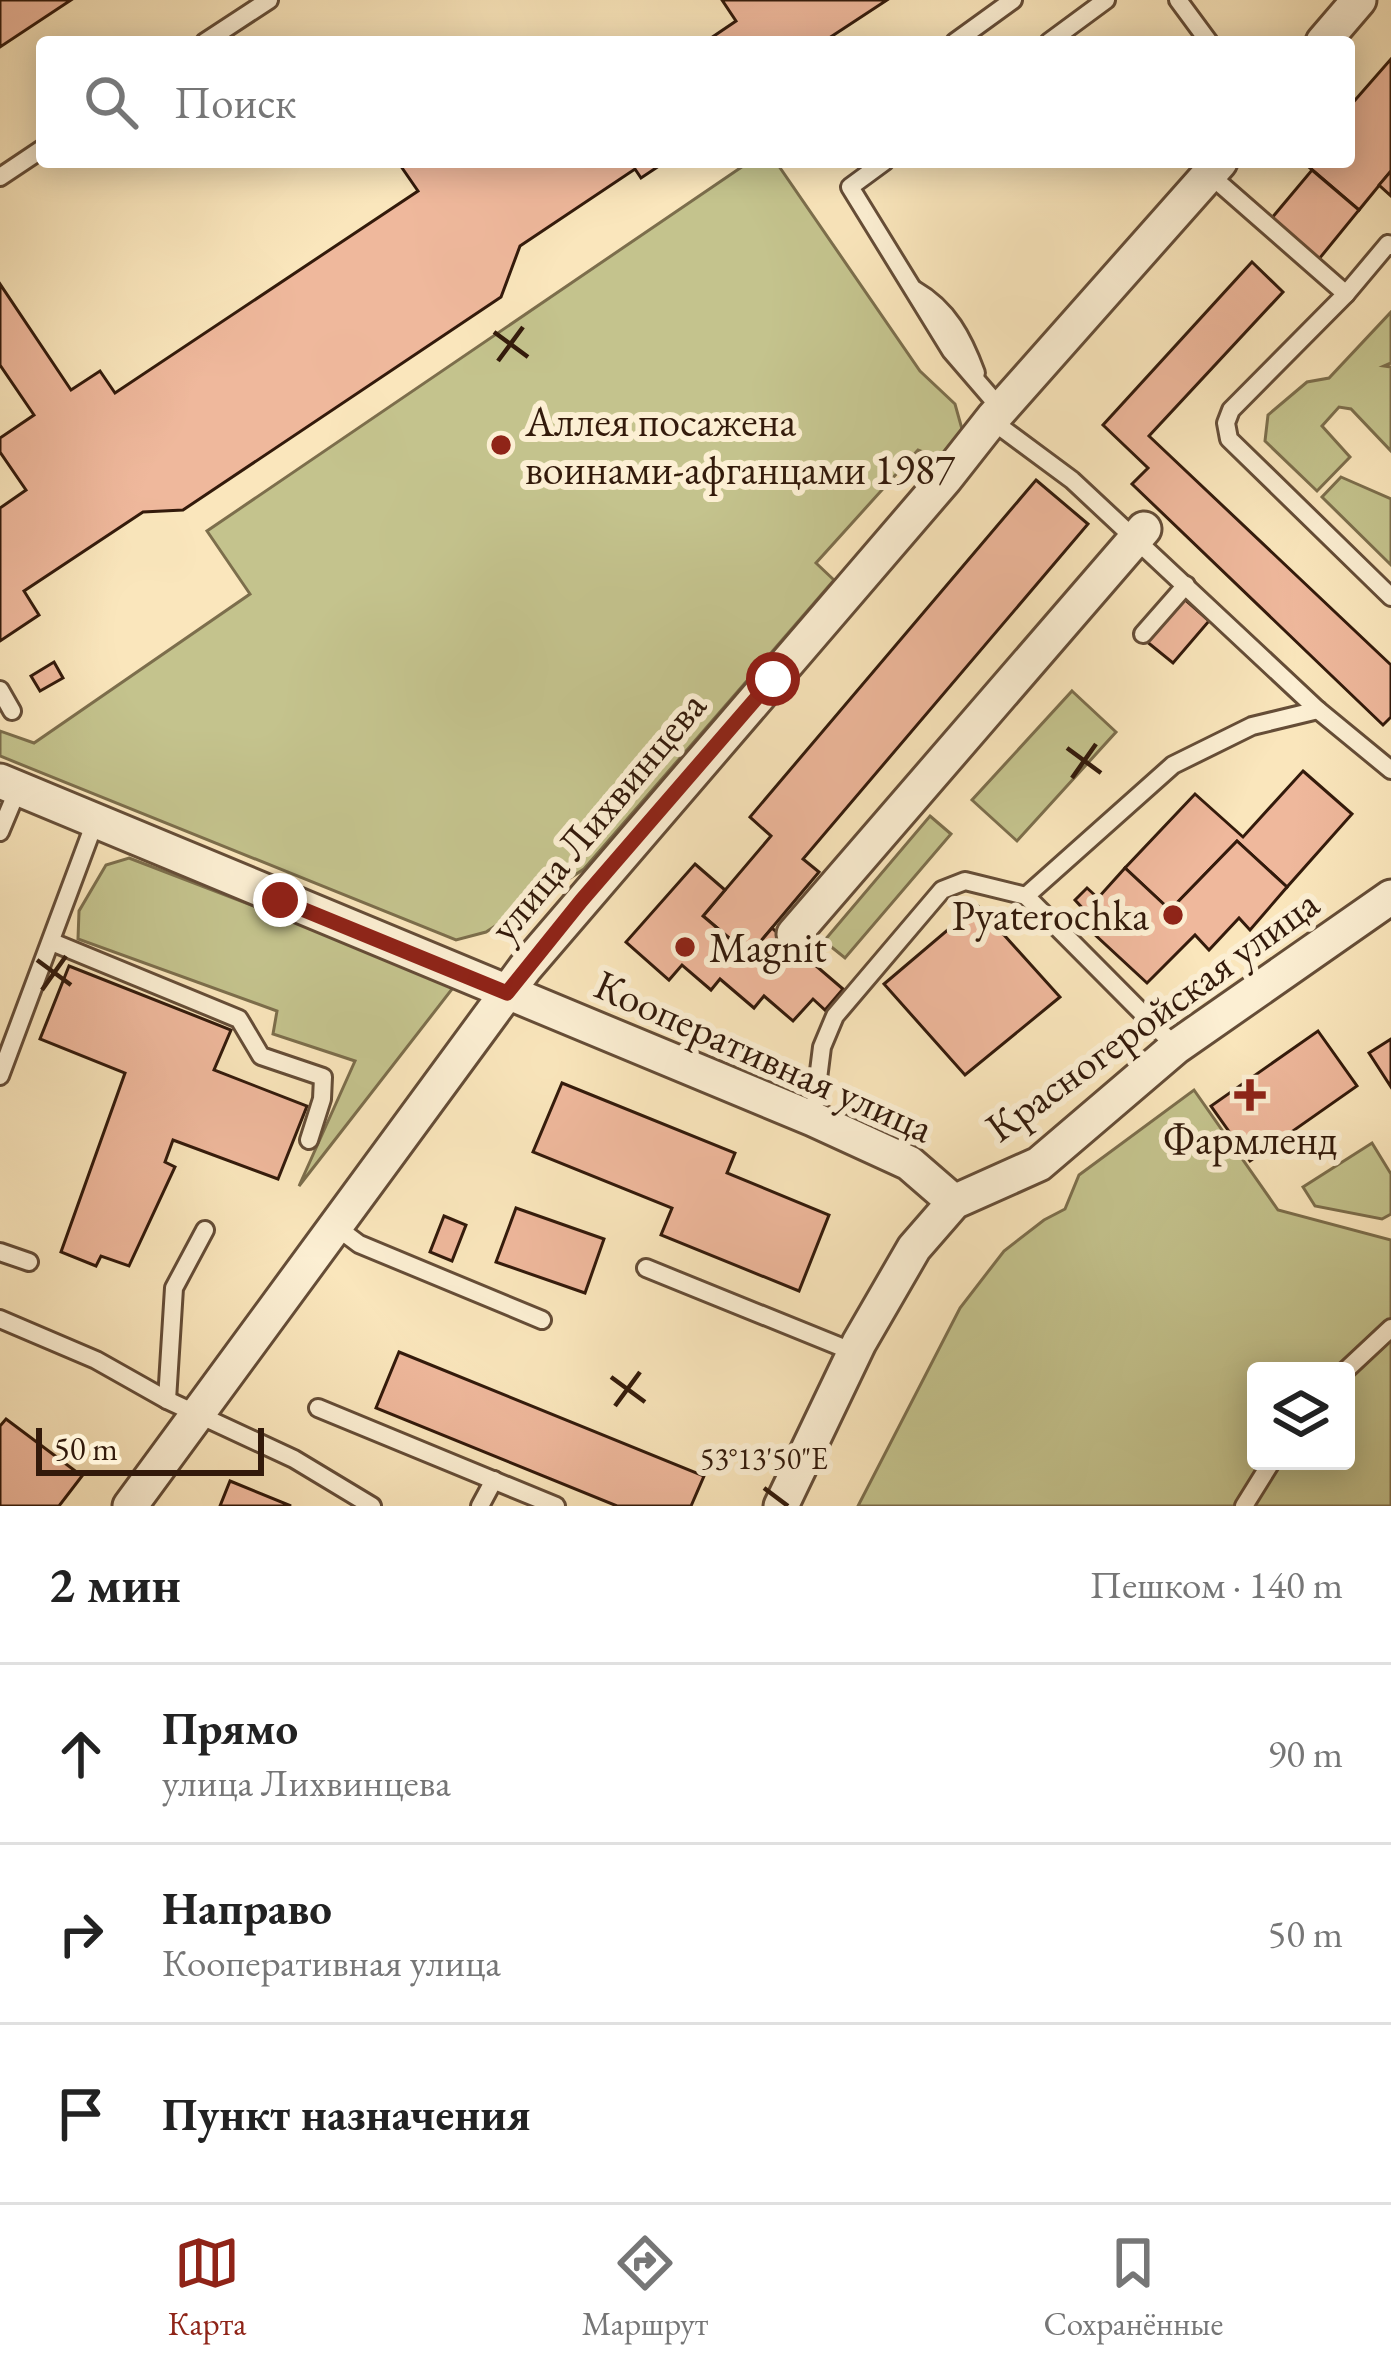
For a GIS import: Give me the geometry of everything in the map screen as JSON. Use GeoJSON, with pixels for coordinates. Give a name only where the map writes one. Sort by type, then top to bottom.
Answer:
{"type":"FeatureCollection","features":[{"type":"Feature","properties":{"kind":"street"},"geometry":{"type":"LineString","coordinates":[[1328,36],[1359,0]]}},
{"type":"Feature","properties":{"kind":"street","name":"улица Лихвинцева"},"geometry":{"type":"LineString","coordinates":[[130,1506],[507,993],[581,901],[957,466],[992,407],[1214,168]]}},
{"type":"Feature","properties":{"kind":"street"},"geometry":{"type":"LineString","coordinates":[[794,934],[1140,534]]}},
{"type":"Feature","properties":{"kind":"street","name":"Кооперативная улица"},"geometry":{"type":"LineString","coordinates":[[9,785],[813,1119],[909,1163],[954,1202]]}},
{"type":"Feature","properties":{"kind":"street","name":"Красногеройская улица"},"geometry":{"type":"LineString","coordinates":[[781,1506],[914,1248],[954,1202],[1039,1164],[1176,1047],[1391,898]]}},
{"type":"Feature","properties":{"kind":"lane"},"geometry":{"type":"LineString","coordinates":[[215,36],[269,0]]}},
{"type":"Feature","properties":{"kind":"lane"},"geometry":{"type":"LineString","coordinates":[[963,36],[1013,0]]}},
{"type":"Feature","properties":{"kind":"lane"},"geometry":{"type":"LineString","coordinates":[[1057,36],[1106,0]]}},
{"type":"Feature","properties":{"kind":"lane"},"geometry":{"type":"LineString","coordinates":[[1178,0],[1205,36]]}},
{"type":"Feature","properties":{"kind":"lane"},"geometry":{"type":"LineString","coordinates":[[0,177],[36,153]]}},
{"type":"Feature","properties":{"kind":"lane"},"geometry":{"type":"LineString","coordinates":[[876,168],[850,187],[913,289],[931,306],[951,351],[992,407],[1140,534],[1186,585],[1318,710],[1391,770]]}},
{"type":"Feature","properties":{"kind":"lane"},"geometry":{"type":"LineString","coordinates":[[1214,168],[1346,294]]}},
{"type":"Feature","properties":{"kind":"lane"},"geometry":{"type":"LineString","coordinates":[[1391,246],[1232,410],[1226,423],[1229,440],[1391,597]]}},
{"type":"Feature","properties":{"kind":"lane"},"geometry":{"type":"LineString","coordinates":[[1143,634],[1186,585]]}},
{"type":"Feature","properties":{"kind":"lane"},"geometry":{"type":"LineString","coordinates":[[0,690],[12,711]]}},
{"type":"Feature","properties":{"kind":"lane"},"geometry":{"type":"LineString","coordinates":[[1026,896],[1173,765],[1252,726],[1318,710]]}},
{"type":"Feature","properties":{"kind":"lane"},"geometry":{"type":"LineString","coordinates":[[0,832],[9,785]]}},
{"type":"Feature","properties":{"kind":"lane"},"geometry":{"type":"LineString","coordinates":[[0,1076],[94,822]]}},
{"type":"Feature","properties":{"kind":"lane"},"geometry":{"type":"LineString","coordinates":[[813,1119],[822,1047],[836,1016],[942,890],[965,881],[1026,896],[1176,1047]]}},
{"type":"Feature","properties":{"kind":"lane"},"geometry":{"type":"LineString","coordinates":[[52,942],[239,1019],[262,1056],[323,1077],[322,1099],[309,1140]]}},
{"type":"Feature","properties":{"kind":"lane"},"geometry":{"type":"LineString","coordinates":[[335,1226],[359,1244],[542,1320]]}},
{"type":"Feature","properties":{"kind":"lane"},"geometry":{"type":"LineString","coordinates":[[166,1400],[174,1288],[206,1229]]}},
{"type":"Feature","properties":{"kind":"lane"},"geometry":{"type":"LineString","coordinates":[[0,1252],[29,1262]]}},
{"type":"Feature","properties":{"kind":"lane"},"geometry":{"type":"LineString","coordinates":[[646,1268],[856,1353]]}},
{"type":"Feature","properties":{"kind":"lane"},"geometry":{"type":"LineString","coordinates":[[0,1319],[96,1360],[166,1400],[294,1459],[372,1506]]}},
{"type":"Feature","properties":{"kind":"lane"},"geometry":{"type":"LineString","coordinates":[[1355,1362],[1391,1328]]}},
{"type":"Feature","properties":{"kind":"lane"},"geometry":{"type":"LineString","coordinates":[[318,1408],[556,1506]]}},
{"type":"Feature","properties":{"kind":"lane"},"geometry":{"type":"LineString","coordinates":[[1244,1506],[1266,1470]]}},
{"type":"Feature","properties":{"kind":"lane"},"geometry":{"type":"LineString","coordinates":[[480,1506],[494,1480]]}},
{"type":"Feature","properties":{"kind":"shaded area"},"geometry":{"type":"Polygon","coordinates":[[[740,168],[780,168],[920,371],[955,404],[962,429],[941,459],[918,450],[816,563],[834,580],[584,869],[486,932],[456,940],[0,756],[0,731],[34,743],[250,594],[207,531],[740,168]]]}},
{"type":"Feature","properties":{"kind":"shaded area"},"geometry":{"type":"Polygon","coordinates":[[[1391,312],[1391,363],[1384,366],[1391,367],[1391,451],[1351,409],[1339,407],[1322,426],[1350,457],[1317,491],[1265,441],[1268,415],[1307,382],[1329,378],[1391,312]]]}},
{"type":"Feature","properties":{"kind":"shaded area"},"geometry":{"type":"Polygon","coordinates":[[[1341,477],[1391,499],[1391,565],[1322,497],[1341,477]]]}},
{"type":"Feature","properties":{"kind":"shaded area"},"geometry":{"type":"Polygon","coordinates":[[[1072,691],[1116,732],[1017,841],[972,800],[1072,691]]]}},
{"type":"Feature","properties":{"kind":"shaded area"},"geometry":{"type":"Polygon","coordinates":[[[930,816],[951,834],[845,958],[824,941],[930,816]]]}},
{"type":"Feature","properties":{"kind":"shaded area"},"geometry":{"type":"Polygon","coordinates":[[[129,858],[456,984],[299,1186],[355,1061],[273,1034],[277,1011],[78,939],[79,911],[106,865],[129,858]]]}},
{"type":"Feature","properties":{"kind":"shaded area"},"geometry":{"type":"Polygon","coordinates":[[[1194,1090],[1278,1210],[1391,1240],[1391,1506],[858,1506],[960,1308],[1004,1251],[1065,1209],[1079,1175],[1194,1090]]]}},
{"type":"Feature","properties":{"kind":"shaded area"},"geometry":{"type":"Polygon","coordinates":[[[1372,1143],[1391,1174],[1391,1214],[1382,1219],[1315,1206],[1303,1187],[1372,1143]]]}},
{"type":"Feature","properties":{"kind":"building"},"geometry":{"type":"Polygon","coordinates":[[[0,0],[71,0],[0,47],[0,0]]]}},
{"type":"Feature","properties":{"kind":"building"},"geometry":{"type":"Polygon","coordinates":[[[722,0],[887,0],[832,36],[714,36],[736,21],[722,0]]]}},
{"type":"Feature","properties":{"kind":"building"},"geometry":{"type":"Polygon","coordinates":[[[1391,59],[1391,171],[1359,210],[1310,168],[1355,168],[1355,100],[1391,59]]]}},
{"type":"Feature","properties":{"kind":"building"},"geometry":{"type":"Polygon","coordinates":[[[402,168],[656,168],[641,178],[635,169],[520,246],[501,297],[183,510],[143,512],[24,591],[39,615],[0,641],[0,508],[26,490],[0,452],[0,438],[34,415],[0,365],[0,284],[71,390],[100,371],[115,393],[418,191],[402,168]]]}},
{"type":"Feature","properties":{"kind":"building"},"geometry":{"type":"Polygon","coordinates":[[[1312,170],[1359,210],[1319,259],[1271,219],[1312,170]]]}},
{"type":"Feature","properties":{"kind":"building"},"geometry":{"type":"Polygon","coordinates":[[[1391,171],[1391,196],[1379,185],[1391,171]]]}},
{"type":"Feature","properties":{"kind":"building"},"geometry":{"type":"Polygon","coordinates":[[[1252,262],[1283,292],[1149,436],[1391,665],[1391,717],[1383,725],[1132,484],[1148,468],[1103,425],[1252,262]]]}},
{"type":"Feature","properties":{"kind":"building"},"geometry":{"type":"Polygon","coordinates":[[[1036,480],[1088,524],[803,859],[819,872],[749,955],[703,916],[771,836],[750,817],[1036,480]]]}},
{"type":"Feature","properties":{"kind":"building"},"geometry":{"type":"Polygon","coordinates":[[[1183,598],[1209,621],[1173,663],[1146,641],[1183,598]]]}},
{"type":"Feature","properties":{"kind":"building"},"geometry":{"type":"Polygon","coordinates":[[[54,662],[63,678],[40,691],[31,676],[54,662]]]}},
{"type":"Feature","properties":{"kind":"building"},"geometry":{"type":"Polygon","coordinates":[[[1303,771],[1352,814],[1287,887],[1237,841],[1170,910],[1125,868],[1195,794],[1243,837],[1303,771]]]}},
{"type":"Feature","properties":{"kind":"building","name":"Pyaterochka"},"geometry":{"type":"Polygon","coordinates":[[[1237,841],[1287,887],[1250,930],[1239,918],[1209,950],[1195,935],[1147,983],[1078,919],[1086,912],[1075,900],[1087,888],[1098,898],[1125,868],[1170,910],[1237,841]]]}},
{"type":"Feature","properties":{"kind":"building","name":"Magnit"},"geometry":{"type":"Polygon","coordinates":[[[695,864],[725,890],[703,916],[749,955],[772,928],[843,989],[825,1010],[813,999],[793,1021],[764,996],[754,1008],[720,979],[711,990],[682,965],[669,980],[626,942],[695,864]]]}},
{"type":"Feature","properties":{"kind":"building"},"geometry":{"type":"Polygon","coordinates":[[[977,905],[1060,997],[965,1075],[884,984],[977,905]]]}},
{"type":"Feature","properties":{"kind":"building"},"geometry":{"type":"Polygon","coordinates":[[[69,966],[231,1030],[214,1070],[307,1106],[278,1179],[173,1140],[165,1162],[175,1167],[129,1266],[101,1256],[96,1266],[61,1252],[125,1073],[40,1039],[69,966]]]}},
{"type":"Feature","properties":{"kind":"building"},"geometry":{"type":"Polygon","coordinates":[[[1318,1031],[1357,1086],[1250,1161],[1211,1106],[1318,1031]]]}},
{"type":"Feature","properties":{"kind":"building"},"geometry":{"type":"Polygon","coordinates":[[[1391,1039],[1391,1087],[1369,1053],[1391,1039]]]}},
{"type":"Feature","properties":{"kind":"building"},"geometry":{"type":"Polygon","coordinates":[[[562,1083],[735,1153],[727,1173],[829,1215],[799,1291],[661,1235],[672,1208],[533,1152],[562,1083]]]}},
{"type":"Feature","properties":{"kind":"building"},"geometry":{"type":"Polygon","coordinates":[[[516,1208],[604,1239],[585,1293],[496,1262],[516,1208]]]}},
{"type":"Feature","properties":{"kind":"building"},"geometry":{"type":"Polygon","coordinates":[[[444,1216],[466,1225],[452,1261],[430,1252],[444,1216]]]}},
{"type":"Feature","properties":{"kind":"building"},"geometry":{"type":"Polygon","coordinates":[[[399,1352],[704,1476],[691,1506],[617,1506],[376,1408],[399,1352]]]}},
{"type":"Feature","properties":{"kind":"building"},"geometry":{"type":"Polygon","coordinates":[[[6,1419],[82,1476],[59,1506],[0,1506],[0,1426],[6,1419]]]}},
{"type":"Feature","properties":{"kind":"building"},"geometry":{"type":"Polygon","coordinates":[[[230,1481],[291,1506],[220,1506],[230,1481]]]}},
{"type":"Feature","properties":{"kind":"place","name":"Аллея посажена воинами-афганцами 1987"},"geometry":{"type":"Point","coordinates":[501,445]}},
{"type":"Feature","properties":{"kind":"place","name":"Pyaterochka"},"geometry":{"type":"Point","coordinates":[1173,915]}},
{"type":"Feature","properties":{"kind":"place","name":"Magnit"},"geometry":{"type":"Point","coordinates":[685,947]}},
{"type":"Feature","properties":{"kind":"place","name":"Фармленд"},"geometry":{"type":"Point","coordinates":[1250,1095]}},
{"type":"Feature","properties":{"kind":"route"},"geometry":{"type":"LineString","coordinates":[[280,900],[507,993],[773,679]]}}]}
